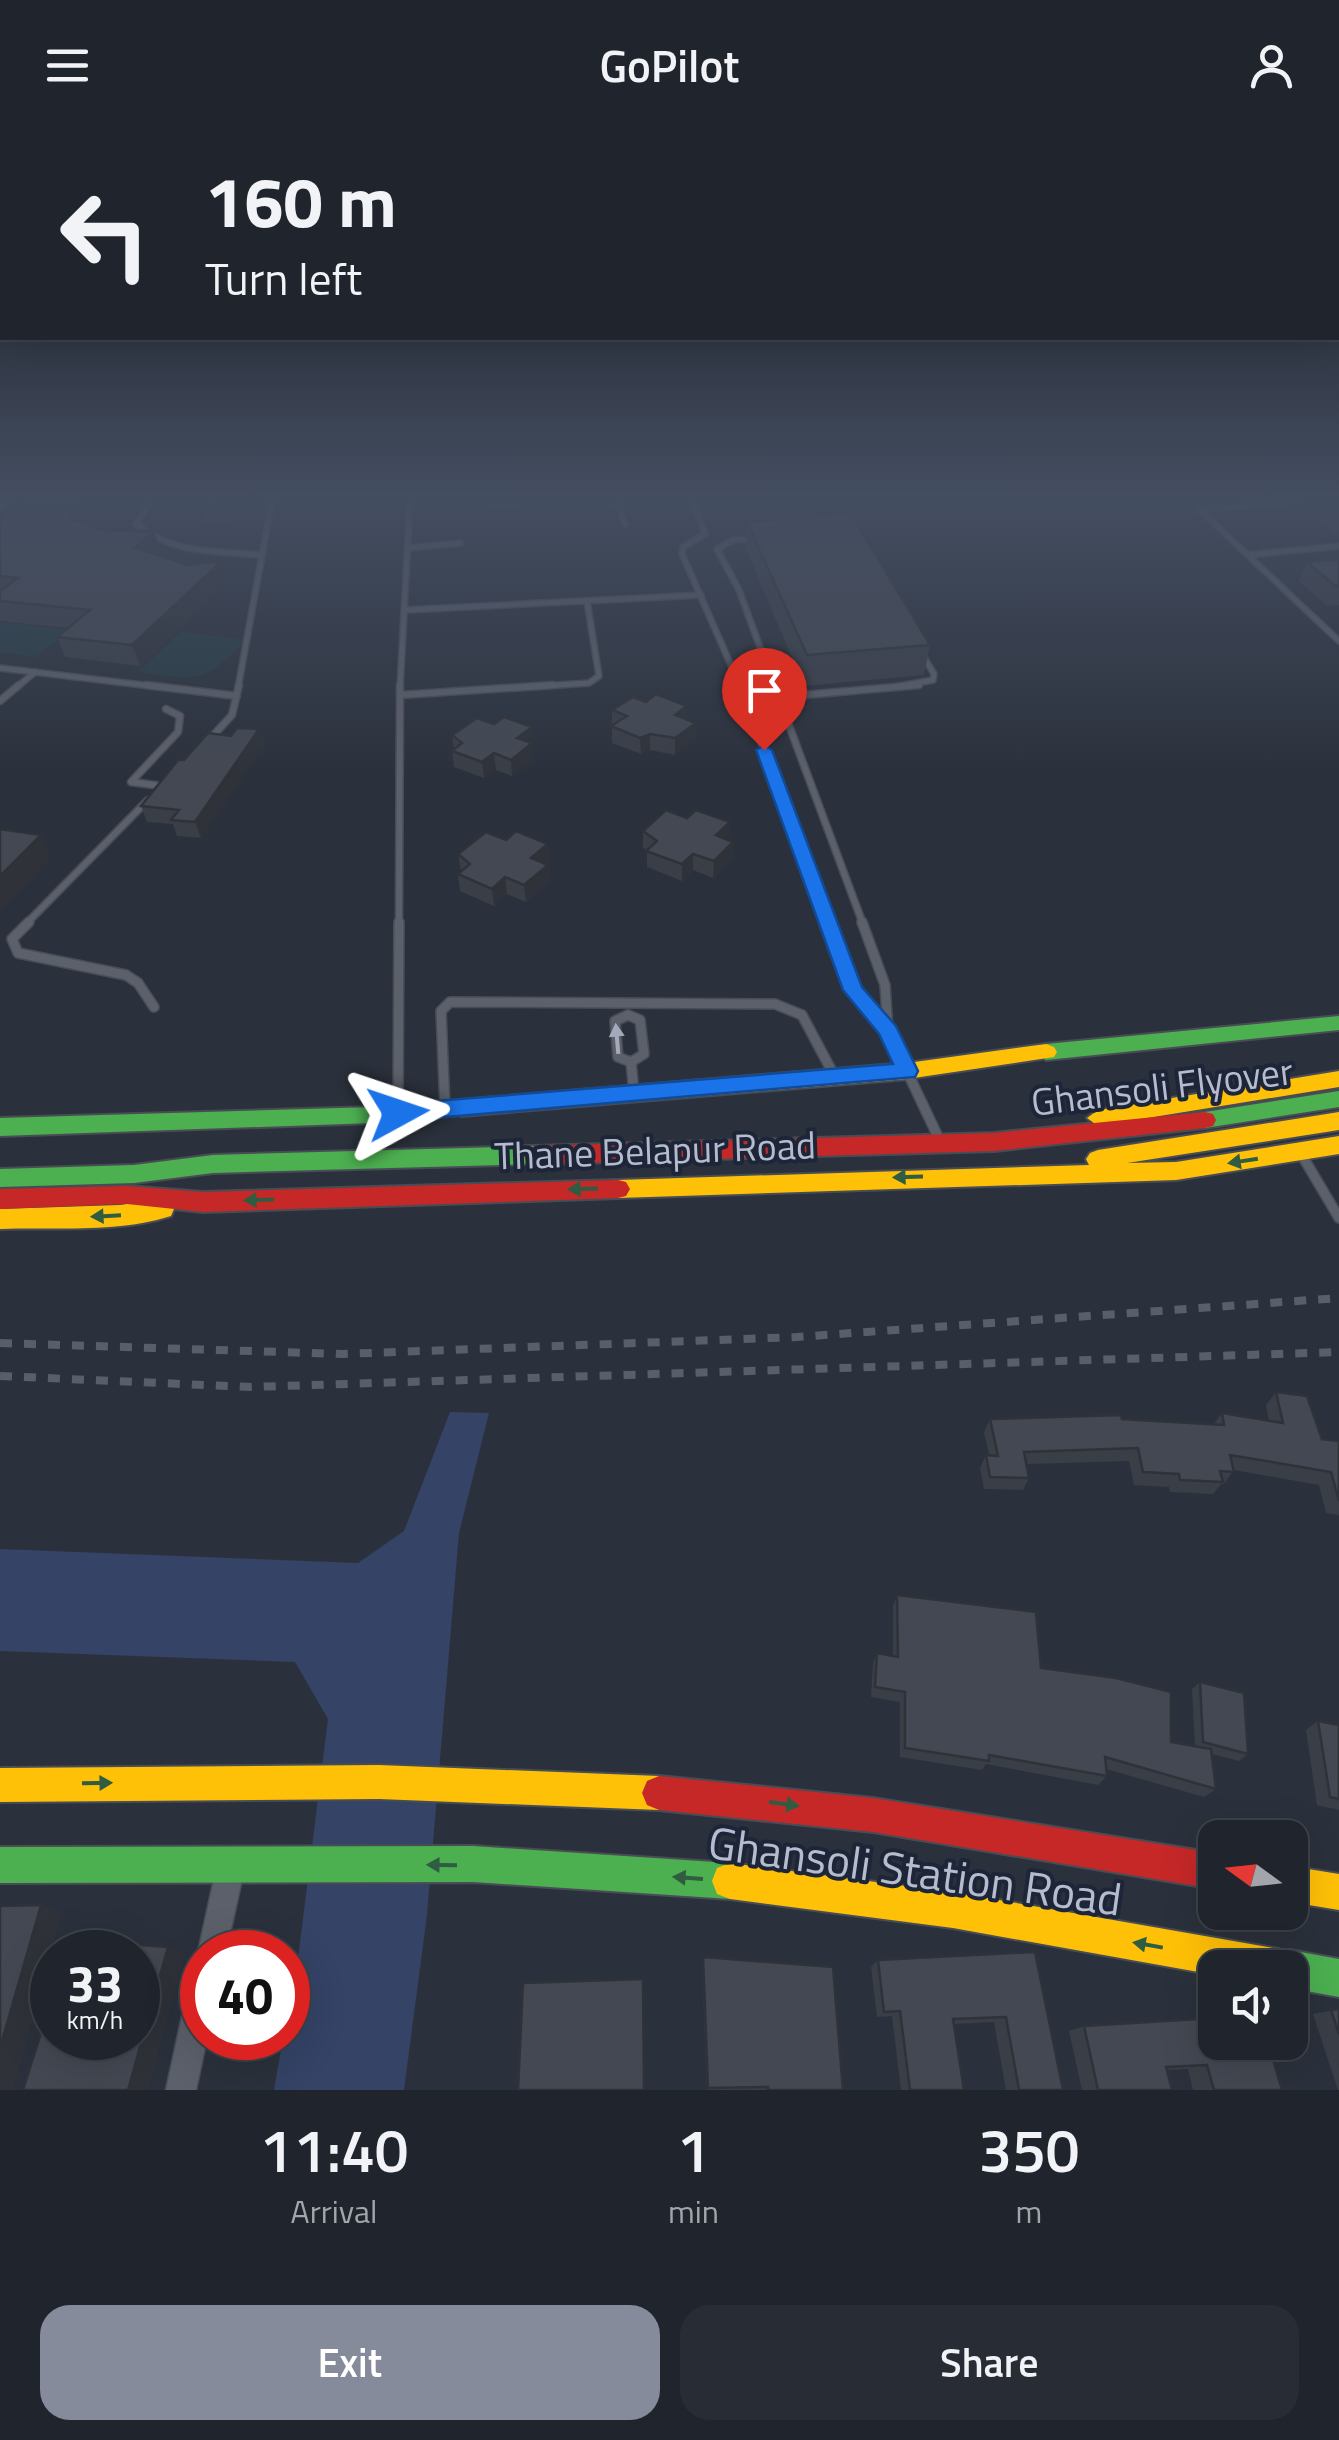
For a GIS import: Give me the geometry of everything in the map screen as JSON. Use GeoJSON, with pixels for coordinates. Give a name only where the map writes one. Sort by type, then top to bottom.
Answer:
{"type":"FeatureCollection","features":[{"type":"Feature","properties":{"kind":"main road"},"geometry":{"type":"LineString","coordinates":[[0,1127],[398,1113],[907,1071],[1112,1043],[1339,1023]]}},
{"type":"Feature","properties":{"kind":"main road"},"geometry":{"type":"LineString","coordinates":[[994,1142],[1140,1109],[1339,1079]]}},
{"type":"Feature","properties":{"kind":"main road","name":"Ghansoli Flyover"},"geometry":{"type":"LineString","coordinates":[[1006,1174],[1339,1100]]}},
{"type":"Feature","properties":{"kind":"main road","name":"Ghansoli Flyover"},"geometry":{"type":"LineString","coordinates":[[994,1142],[1157,1138],[1339,1120]]}},
{"type":"Feature","properties":{"kind":"main road","name":"Thane Belapur Road"},"geometry":{"type":"LineString","coordinates":[[130,1185],[213,1164],[994,1142]]}},
{"type":"Feature","properties":{"kind":"main road"},"geometry":{"type":"LineString","coordinates":[[1006,1174],[1176,1171],[1339,1145]]}},
{"type":"Feature","properties":{"kind":"main road"},"geometry":{"type":"LineString","coordinates":[[0,1160],[140,1156],[213,1164]]}},
{"type":"Feature","properties":{"kind":"main road","name":"Thane Belapur Road"},"geometry":{"type":"LineString","coordinates":[[130,1185],[203,1202],[1006,1174]]}},
{"type":"Feature","properties":{"kind":"main road"},"geometry":{"type":"LineString","coordinates":[[0,1178],[130,1185]]}},
{"type":"Feature","properties":{"kind":"main road"},"geometry":{"type":"LineString","coordinates":[[0,1199],[130,1185]]}},
{"type":"Feature","properties":{"kind":"main road"},"geometry":{"type":"LineString","coordinates":[[0,1219],[120,1216],[203,1202]]}},
{"type":"Feature","properties":{"kind":"main road","name":"Ghansoli Station Road"},"geometry":{"type":"LineString","coordinates":[[0,1784],[276,1780],[547,1786],[759,1801],[949,1826],[1198,1868]]}},
{"type":"Feature","properties":{"kind":"main road","name":"Ghansoli Station Road"},"geometry":{"type":"LineString","coordinates":[[0,1865],[246,1861],[539,1867],[775,1886],[950,1910],[1198,1956]]}},
{"type":"Feature","properties":{"kind":"main road"},"geometry":{"type":"LineString","coordinates":[[1308,1887],[1339,1892]]}},
{"type":"Feature","properties":{"kind":"main road"},"geometry":{"type":"LineString","coordinates":[[1308,1973],[1339,1978]]}},
{"type":"Feature","properties":{"kind":"street"},"geometry":{"type":"LineString","coordinates":[[220,1930],[246,1861]]}},
{"type":"Feature","properties":{"kind":"street"},"geometry":{"type":"LineString","coordinates":[[181,2090],[187,2060]]}},
{"type":"Feature","properties":{"kind":"lane"},"geometry":{"type":"LineString","coordinates":[[196,752],[232,715],[254,591]]}},
{"type":"Feature","properties":{"kind":"lane"},"geometry":{"type":"LineString","coordinates":[[398,1113],[400,695],[407,591]]}},
{"type":"Feature","properties":{"kind":"lane"},"geometry":{"type":"LineString","coordinates":[[699,591],[746,700],[853,990],[888,1031],[940,1142]]}},
{"type":"Feature","properties":{"kind":"lane"},"geometry":{"type":"LineString","coordinates":[[739,591],[884,984],[888,1031]]}},
{"type":"Feature","properties":{"kind":"lane"},"geometry":{"type":"LineString","coordinates":[[1288,591],[1338,638]]}},
{"type":"Feature","properties":{"kind":"lane"},"geometry":{"type":"LineString","coordinates":[[406,610],[701,595]]}},
{"type":"Feature","properties":{"kind":"lane"},"geometry":{"type":"LineString","coordinates":[[400,695],[590,683],[599,676],[587,602]]}},
{"type":"Feature","properties":{"kind":"lane"},"geometry":{"type":"LineString","coordinates":[[746,700],[922,686],[933,680],[934,674],[914,640]]}},
{"type":"Feature","properties":{"kind":"lane"},"geometry":{"type":"LineString","coordinates":[[0,668],[237,696]]}},
{"type":"Feature","properties":{"kind":"lane"},"geometry":{"type":"LineString","coordinates":[[0,701],[35,672]]}},
{"type":"Feature","properties":{"kind":"lane"},"geometry":{"type":"LineString","coordinates":[[162,786],[131,782],[178,732],[180,716],[166,709]]}},
{"type":"Feature","properties":{"kind":"lane"},"geometry":{"type":"LineString","coordinates":[[154,1007],[138,983],[126,975],[18,952],[12,939],[174,774]]}},
{"type":"Feature","properties":{"kind":"lane"},"geometry":{"type":"LineString","coordinates":[[445,1109],[440,1011],[450,1002],[775,1004],[802,1015],[835,1077]]}},
{"type":"Feature","properties":{"kind":"lane"},"geometry":{"type":"LineString","coordinates":[[628,1014],[629,1002]]}},
{"type":"Feature","properties":{"kind":"lane"},"geometry":{"type":"LineString","coordinates":[[628,1014],[615,1021],[618,1057],[632,1062]]}},
{"type":"Feature","properties":{"kind":"lane"},"geometry":{"type":"LineString","coordinates":[[628,1014],[640,1020],[644,1054],[632,1062]]}},
{"type":"Feature","properties":{"kind":"lane"},"geometry":{"type":"LineString","coordinates":[[632,1062],[634,1093]]}},
{"type":"Feature","properties":{"kind":"lane"},"geometry":{"type":"LineString","coordinates":[[1300,1152],[1339,1218]]}},
{"type":"Feature","properties":{"kind":"shaded area"},"geometry":{"type":"Polygon","coordinates":[[[0,622],[69,630],[36,657],[0,653],[0,622]]]}},
{"type":"Feature","properties":{"kind":"shaded area"},"geometry":{"type":"Polygon","coordinates":[[[181,632],[246,640],[219,665],[199,676],[138,672],[181,632]]]}},
{"type":"Feature","properties":{"kind":"water"},"geometry":{"type":"Polygon","coordinates":[[[450,1412],[489,1413],[459,1533],[427,1915],[404,2090],[274,2090],[279,2060],[310,2060],[310,1930],[302,1930],[328,1719],[295,1662],[0,1651],[0,1549],[358,1563],[404,1531],[450,1412]]]}},
{"type":"Feature","properties":{"kind":"building"},"geometry":{"type":"Polygon","coordinates":[[[0,591],[189,591],[132,645],[57,637],[90,610],[0,601],[0,591]]]}},
{"type":"Feature","properties":{"kind":"building"},"geometry":{"type":"Polygon","coordinates":[[[778,591],[898,591],[930,645],[807,655],[778,591]]]}},
{"type":"Feature","properties":{"kind":"building"},"geometry":{"type":"Polygon","coordinates":[[[656,694],[687,706],[675,715],[696,723],[675,738],[650,734],[640,738],[611,726],[627,716],[612,710],[633,697],[646,702],[656,694]]]}},
{"type":"Feature","properties":{"kind":"building"},"geometry":{"type":"Polygon","coordinates":[[[504,717],[532,727],[517,738],[532,743],[511,760],[494,753],[482,762],[452,751],[462,743],[452,735],[477,718],[494,724],[504,717]]]}},
{"type":"Feature","properties":{"kind":"building"},"geometry":{"type":"Polygon","coordinates":[[[237,728],[259,729],[195,822],[171,820],[179,810],[141,806],[178,760],[184,760],[208,733],[231,736],[237,728]]]}},
{"type":"Feature","properties":{"kind":"building"},"geometry":{"type":"Polygon","coordinates":[[[666,810],[687,818],[696,810],[730,822],[716,835],[733,842],[714,861],[693,854],[682,864],[646,851],[657,841],[643,831],[666,810]]]}},
{"type":"Feature","properties":{"kind":"building"},"geometry":{"type":"Polygon","coordinates":[[[0,829],[41,835],[0,876],[0,829]]]}},
{"type":"Feature","properties":{"kind":"building"},"geometry":{"type":"Polygon","coordinates":[[[516,831],[548,844],[531,858],[548,865],[524,885],[505,877],[492,889],[458,874],[470,864],[458,854],[486,832],[506,840],[516,831]]]}},
{"type":"Feature","properties":{"kind":"building"},"geometry":{"type":"Polygon","coordinates":[[[1276,1392],[1307,1396],[1322,1439],[1339,1441],[1339,1501],[1331,1472],[1230,1455],[1234,1472],[1220,1471],[1223,1482],[1180,1480],[1179,1474],[1143,1472],[1138,1448],[1024,1452],[1029,1478],[990,1477],[986,1455],[998,1456],[990,1419],[1121,1415],[1122,1419],[1224,1425],[1222,1413],[1283,1423],[1276,1392]]]}},
{"type":"Feature","properties":{"kind":"building"},"geometry":{"type":"Polygon","coordinates":[[[897,1595],[1036,1612],[1041,1668],[1116,1678],[1171,1692],[1171,1742],[1211,1749],[1216,1789],[1105,1757],[1107,1776],[989,1755],[989,1761],[905,1748],[905,1692],[875,1687],[877,1653],[898,1657],[897,1595]]]}},
{"type":"Feature","properties":{"kind":"building"},"geometry":{"type":"Polygon","coordinates":[[[1200,1682],[1244,1693],[1248,1754],[1203,1742],[1200,1682]]]}},
{"type":"Feature","properties":{"kind":"building"},"geometry":{"type":"Polygon","coordinates":[[[1318,1721],[1339,1725],[1339,1799],[1330,1797],[1318,1721]]]}},
{"type":"Feature","properties":{"kind":"building"},"geometry":{"type":"Polygon","coordinates":[[[41,1905],[34,1930],[30,1930],[30,1943],[0,2048],[0,1906],[41,1905]]]}},
{"type":"Feature","properties":{"kind":"building"},"geometry":{"type":"Polygon","coordinates":[[[160,1946],[168,1947],[160,1976],[160,1946]]]}},
{"type":"Feature","properties":{"kind":"building"},"geometry":{"type":"Polygon","coordinates":[[[1035,1952],[1063,2090],[1019,2090],[1006,2017],[953,2019],[964,2090],[910,2090],[900,2011],[884,2012],[878,1960],[1035,1952]]]}},
{"type":"Feature","properties":{"kind":"building"},"geometry":{"type":"Polygon","coordinates":[[[703,1957],[833,1967],[843,2090],[708,2088],[703,1957]]]}},
{"type":"Feature","properties":{"kind":"building"},"geometry":{"type":"Polygon","coordinates":[[[643,1979],[644,2090],[518,2090],[523,1983],[643,1979]]]}},
{"type":"Feature","properties":{"kind":"building"},"geometry":{"type":"Polygon","coordinates":[[[1339,2009],[1339,2034],[1331,2010],[1339,2009]]]}},
{"type":"Feature","properties":{"kind":"building"},"geometry":{"type":"Polygon","coordinates":[[[1198,2019],[1198,2060],[1273,2060],[1282,2090],[1214,2090],[1207,2065],[1166,2067],[1172,2090],[1098,2090],[1084,2026],[1198,2019]]]}},
{"type":"Feature","properties":{"kind":"building"},"geometry":{"type":"Polygon","coordinates":[[[32,2060],[136,2060],[128,2090],[23,2090],[32,2060]]]}},
{"type":"Feature","properties":{"kind":"railway"},"geometry":{"type":"LineString","coordinates":[[0,1343],[342,1354],[797,1337],[1339,1298]]}},
{"type":"Feature","properties":{"kind":"railway"},"geometry":{"type":"LineString","coordinates":[[0,1376],[251,1387],[1339,1352]]}},
{"type":"Feature","properties":{"kind":"traffic: fast"},"geometry":{"type":"LineString","coordinates":[[1046,1052],[1339,1023]]}},
{"type":"Feature","properties":{"kind":"traffic: fast"},"geometry":{"type":"LineString","coordinates":[[1205,1120],[1339,1099]]}},
{"type":"Feature","properties":{"kind":"traffic: fast"},"geometry":{"type":"LineString","coordinates":[[0,1127],[373,1115],[461,1108]]}},
{"type":"Feature","properties":{"kind":"traffic: fast"},"geometry":{"type":"LineString","coordinates":[[0,1178],[134,1174],[213,1164],[535,1155]]}},
{"type":"Feature","properties":{"kind":"traffic: fast"},"geometry":{"type":"LineString","coordinates":[[0,1865],[473,1864],[730,1881]]}},
{"type":"Feature","properties":{"kind":"traffic: fast"},"geometry":{"type":"LineString","coordinates":[[1308,1972],[1339,1978]]}},
{"type":"Feature","properties":{"kind":"traffic: slow"},"geometry":{"type":"LineString","coordinates":[[461,1108],[907,1071],[1046,1052]]}},
{"type":"Feature","properties":{"kind":"traffic: slow"},"geometry":{"type":"LineString","coordinates":[[1098,1118],[1339,1079]]}},
{"type":"Feature","properties":{"kind":"traffic: slow"},"geometry":{"type":"LineString","coordinates":[[1098,1159],[1339,1121]]}},
{"type":"Feature","properties":{"kind":"traffic: slow"},"geometry":{"type":"LineString","coordinates":[[618,1189],[1176,1171],[1339,1145]]}},
{"type":"Feature","properties":{"kind":"traffic: slow"},"geometry":{"type":"LineString","coordinates":[[0,1219],[120,1215],[162,1209]]}},
{"type":"Feature","properties":{"kind":"traffic: slow"},"geometry":{"type":"LineString","coordinates":[[0,1785],[379,1782],[659,1793]]}},
{"type":"Feature","properties":{"kind":"traffic: slow"},"geometry":{"type":"LineString","coordinates":[[730,1881],[953,1910],[1198,1954]]}},
{"type":"Feature","properties":{"kind":"traffic: slow"},"geometry":{"type":"LineString","coordinates":[[1308,1887],[1339,1892]]}},
{"type":"Feature","properties":{"kind":"traffic: jam"},"geometry":{"type":"LineString","coordinates":[[535,1155],[994,1142],[1205,1120]]}},
{"type":"Feature","properties":{"kind":"traffic: jam"},"geometry":{"type":"LineString","coordinates":[[0,1199],[127,1195],[203,1202],[618,1189]]}},
{"type":"Feature","properties":{"kind":"traffic: jam"},"geometry":{"type":"LineString","coordinates":[[659,1793],[873,1815],[1198,1868]]}},
{"type":"Feature","properties":{"kind":"route"},"geometry":{"type":"LineString","coordinates":[[398,1113],[907,1071],[888,1031],[853,990],[764,750]]}}]}
